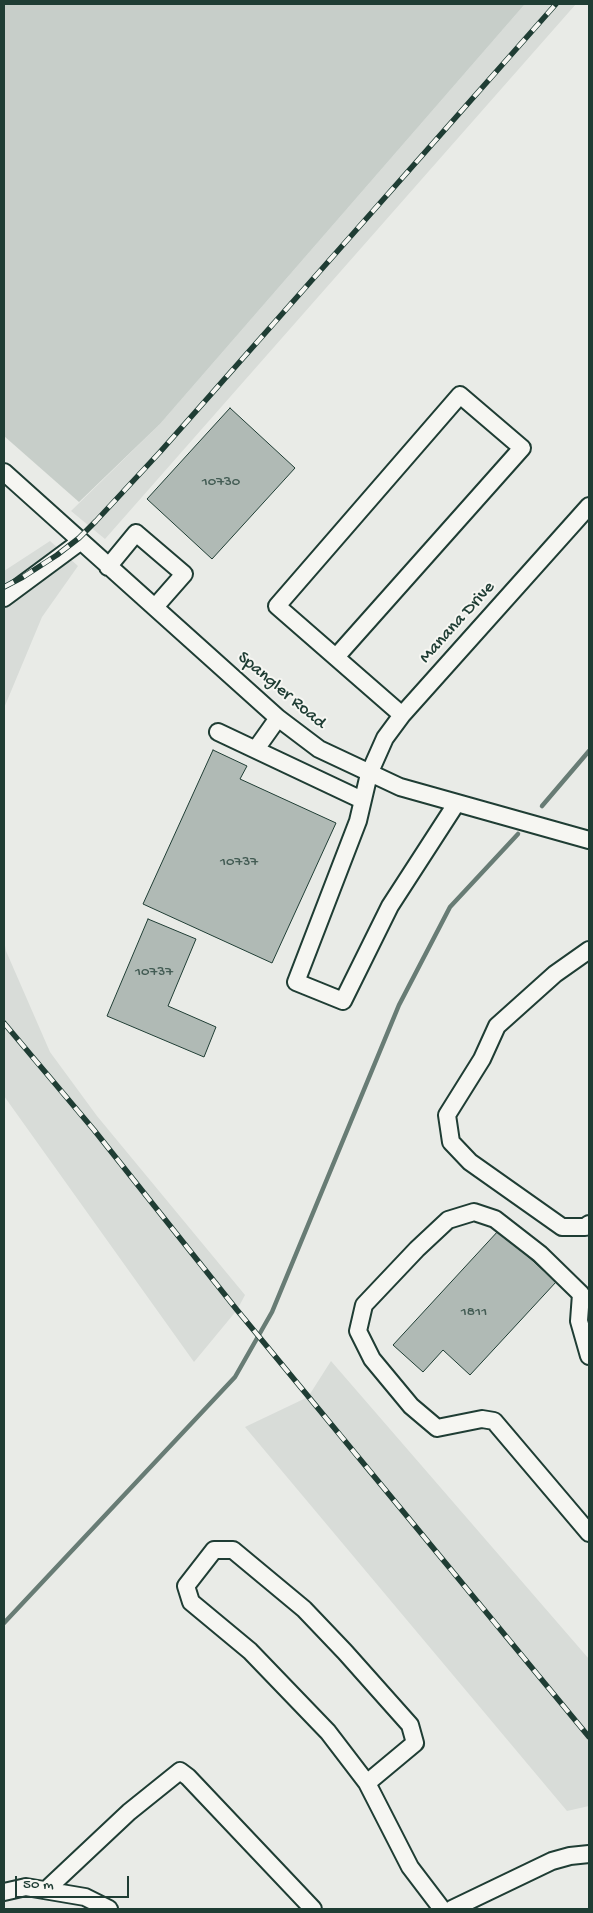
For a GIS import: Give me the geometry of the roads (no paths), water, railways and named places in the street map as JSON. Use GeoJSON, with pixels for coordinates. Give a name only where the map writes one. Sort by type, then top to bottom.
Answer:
{"type":"FeatureCollection","features":[{"type":"Feature","properties":{"kind":"street"},"geometry":{"type":"LineString","coordinates":[[336,657],[522,448],[460,395],[276,606],[402,715]]}},
{"type":"Feature","properties":{"kind":"street","name":"Spangler Road"},"geometry":{"type":"LineString","coordinates":[[4,472],[278,718],[319,749],[400,787],[589,840]]}},
{"type":"Feature","properties":{"kind":"street","name":"Manana Drive"},"geometry":{"type":"LineString","coordinates":[[456,804],[390,906],[343,1001],[296,982],[358,821],[369,774],[385,738],[402,715],[589,506]]}},
{"type":"Feature","properties":{"kind":"street"},"geometry":{"type":"LineString","coordinates":[[108,567],[136,533],[184,574],[155,607]]}},
{"type":"Feature","properties":{"kind":"street"},"geometry":{"type":"LineString","coordinates":[[4,598],[82,541]]}},
{"type":"Feature","properties":{"kind":"street"},"geometry":{"type":"LineString","coordinates":[[256,749],[278,718]]}},
{"type":"Feature","properties":{"kind":"street"},"geometry":{"type":"LineString","coordinates":[[218,732],[362,800]]}},
{"type":"Feature","properties":{"kind":"street"},"geometry":{"type":"LineString","coordinates":[[589,950],[555,974],[497,1026],[482,1059],[447,1115],[451,1142],[470,1162],[562,1227],[585,1227],[589,1224]]}},
{"type":"Feature","properties":{"kind":"street"},"geometry":{"type":"LineString","coordinates":[[589,1356],[580,1294],[540,1254],[495,1219],[474,1212],[448,1220],[416,1249],[364,1305],[358,1331],[372,1359],[412,1406],[437,1428],[482,1419],[494,1421],[589,1533]]}},
{"type":"Feature","properties":{"kind":"street"},"geometry":{"type":"LineString","coordinates":[[367,1783],[415,1743],[410,1725],[304,1609],[233,1550],[214,1550],[186,1586],[191,1602],[250,1651],[328,1732],[367,1783],[410,1867],[442,1909]]}},
{"type":"Feature","properties":{"kind":"street"},"geometry":{"type":"LineString","coordinates":[[46,1890],[129,1812],[180,1771],[188,1777],[313,1909]]}},
{"type":"Feature","properties":{"kind":"street"},"geometry":{"type":"LineString","coordinates":[[452,1909],[535,1868],[570,1856],[589,1854]]}},
{"type":"Feature","properties":{"kind":"street"},"geometry":{"type":"LineString","coordinates":[[4,1892],[26,1887],[46,1890],[85,1897],[109,1909]]}},
{"type":"Feature","properties":{"kind":"waterway"},"geometry":{"type":"LineString","coordinates":[[542,806],[589,751]]}},
{"type":"Feature","properties":{"kind":"waterway"},"geometry":{"type":"LineString","coordinates":[[4,1623],[235,1377],[272,1312],[399,1005],[450,907],[518,834]]}},
{"type":"Feature","properties":{"kind":"railway"},"geometry":{"type":"LineString","coordinates":[[4,587],[57,555],[79,538],[96,521],[160,452],[556,4]]}},
{"type":"Feature","properties":{"kind":"railway"},"geometry":{"type":"LineString","coordinates":[[4,1023],[94,1130],[237,1310],[589,1737]]}}]}
